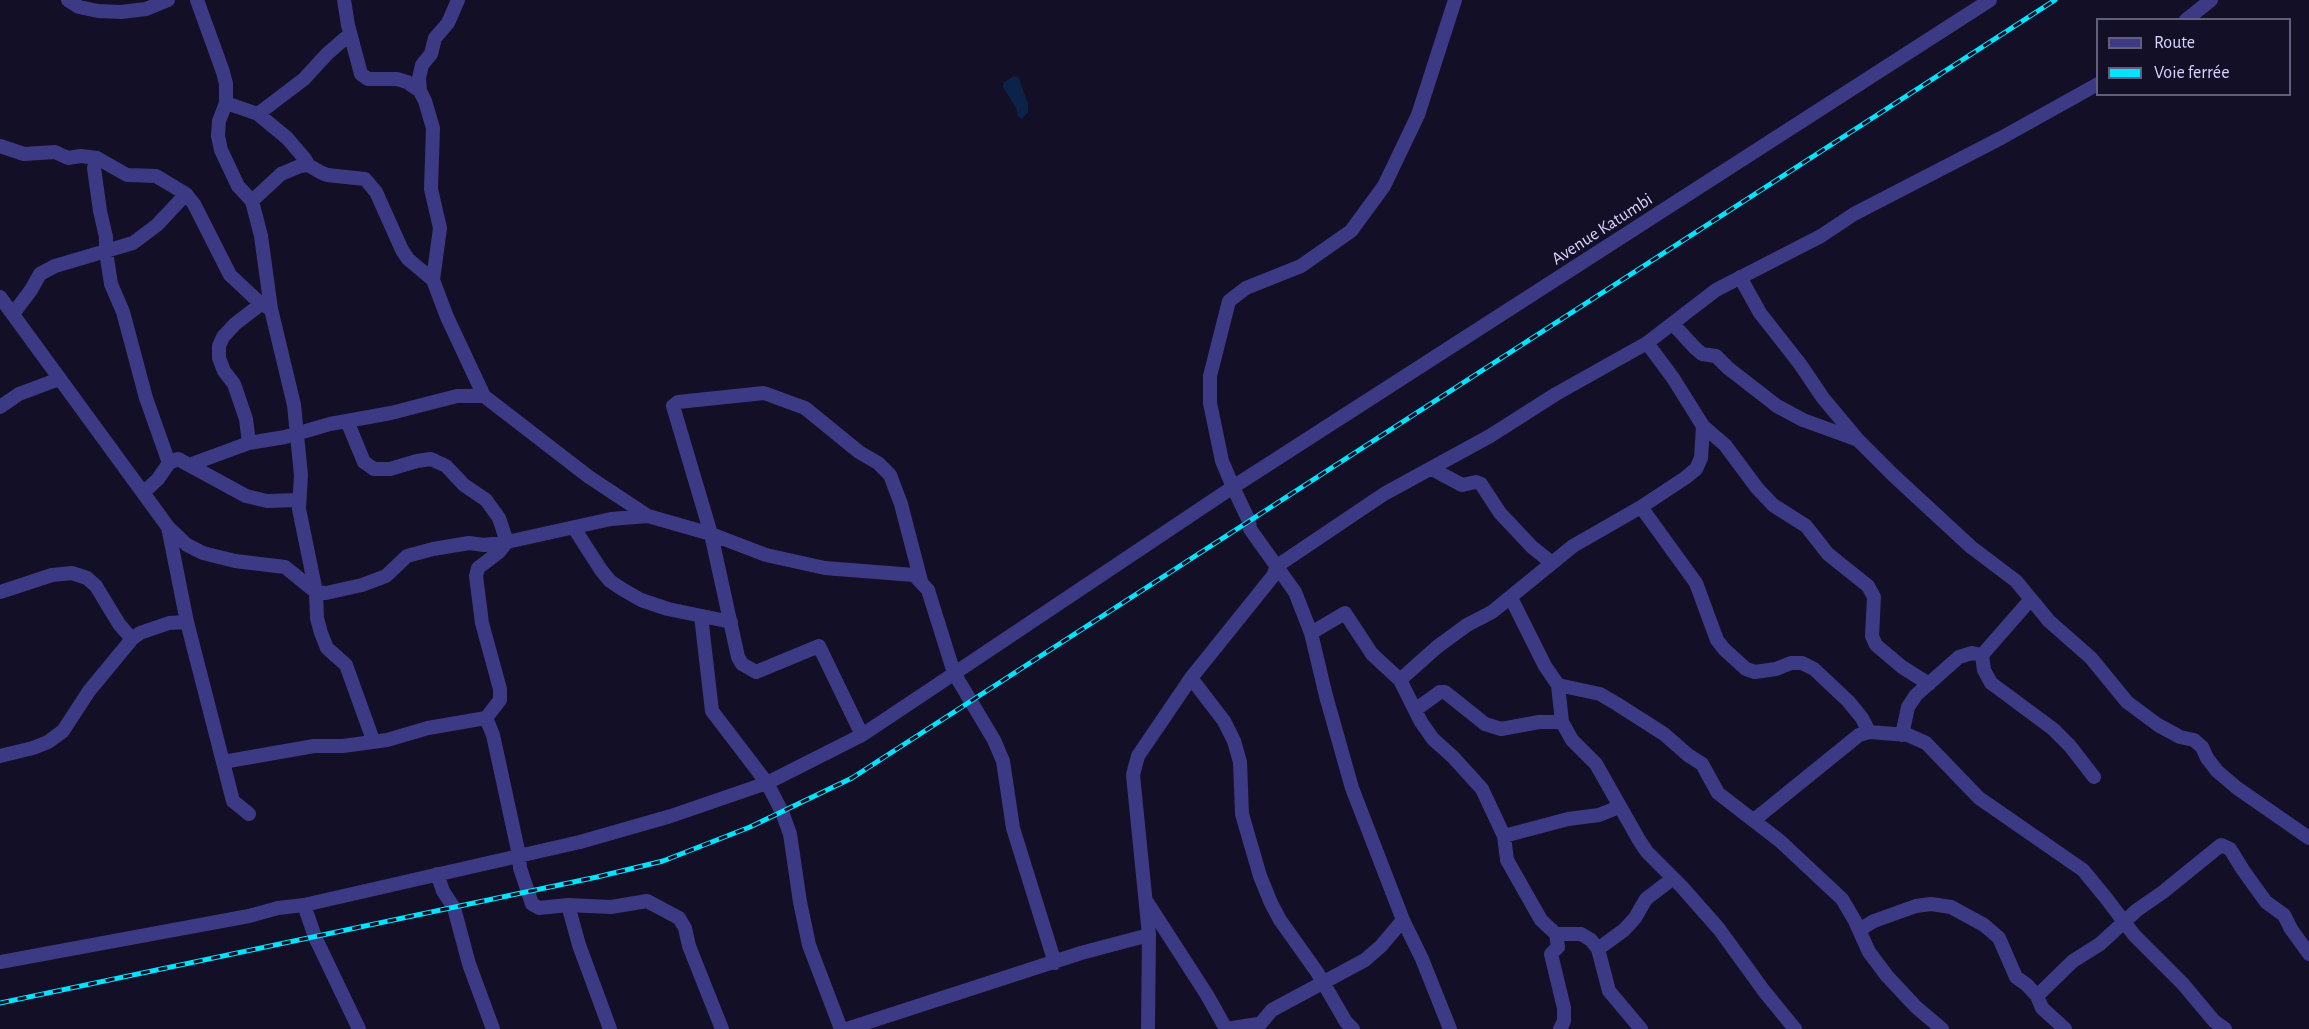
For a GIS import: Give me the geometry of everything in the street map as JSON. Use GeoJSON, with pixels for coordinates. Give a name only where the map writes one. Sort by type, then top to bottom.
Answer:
{"type":"FeatureCollection","features":[{"type":"Feature","properties":{"kind":"street"},"geometry":{"type":"LineString","coordinates":[[68,0],[79,7],[98,12],[146,9],[168,0]]}},
{"type":"Feature","properties":{"kind":"street"},"geometry":{"type":"LineString","coordinates":[[197,0],[223,72],[226,103],[219,121],[218,136],[221,150],[234,179],[252,201],[261,236],[266,306],[294,405],[301,475],[299,500],[316,592],[317,618],[327,648],[346,665],[373,740]]}},
{"type":"Feature","properties":{"kind":"street"},"geometry":{"type":"LineString","coordinates":[[344,0],[359,69],[364,77],[376,80],[397,79],[413,85],[420,91]]}},
{"type":"Feature","properties":{"kind":"street"},"geometry":{"type":"LineString","coordinates":[[458,0],[448,23],[435,38],[431,54],[422,65],[419,78],[420,91],[433,128],[431,189],[440,228],[433,280],[447,317],[484,396],[589,477],[648,516],[711,534],[766,555],[825,568],[914,575],[921,581],[928,590],[954,673],[994,740],[1003,761],[1013,828],[1055,963]]}},
{"type":"Feature","properties":{"kind":"street"},"geometry":{"type":"LineString","coordinates":[[1450,1029],[1422,959],[1403,920],[1352,788],[1328,706],[1311,633],[1295,592],[1250,529],[1249,521],[1222,461],[1210,403],[1210,376],[1229,301],[1246,288],[1301,266],[1341,238],[1358,222],[1384,186],[1418,116],[1455,0]]}},
{"type":"Feature","properties":{"kind":"street","name":"Avenue Katumbi"},"geometry":{"type":"LineString","coordinates":[[0,962],[249,916],[278,908],[304,905],[580,842],[671,816],[767,783],[862,735],[1233,487],[1989,0]]}},
{"type":"Feature","properties":{"kind":"street"},"geometry":{"type":"LineString","coordinates":[[2188,18],[2211,0]]}},
{"type":"Feature","properties":{"kind":"street"},"geometry":{"type":"LineString","coordinates":[[258,114],[304,79],[327,54],[351,34]]}},
{"type":"Feature","properties":{"kind":"street"},"geometry":{"type":"LineString","coordinates":[[1148,1029],[1149,935],[1134,767],[1138,756],[1191,678],[1273,576],[1276,566],[1358,513],[1383,494],[1432,469],[1524,416],[1556,394],[1647,343],[1716,290],[1821,236],[1854,214],[2096,85]]}},
{"type":"Feature","properties":{"kind":"street"},"geometry":{"type":"LineString","coordinates":[[226,103],[258,114],[287,138],[308,165]]}},
{"type":"Feature","properties":{"kind":"street"},"geometry":{"type":"LineString","coordinates":[[0,146],[24,154],[55,152],[68,158],[81,156],[97,158],[127,175],[156,176],[186,194],[194,204],[230,275],[266,306]]}},
{"type":"Feature","properties":{"kind":"street"},"geometry":{"type":"LineString","coordinates":[[97,158],[94,168],[106,237],[111,284],[123,312],[146,398],[163,449],[178,462],[246,496],[267,501],[299,500]]}},
{"type":"Feature","properties":{"kind":"street"},"geometry":{"type":"LineString","coordinates":[[252,201],[281,174],[300,166],[308,165],[327,175],[365,179],[376,192],[408,259],[433,280]]}},
{"type":"Feature","properties":{"kind":"street"},"geometry":{"type":"LineString","coordinates":[[13,314],[40,274],[55,266],[133,243],[157,225],[186,194]]}},
{"type":"Feature","properties":{"kind":"street"},"geometry":{"type":"LineString","coordinates":[[1740,277],[1760,313],[1823,398],[1858,440],[1945,524],[2016,581],[2049,621],[2091,658],[2127,702],[2158,725],[2180,737],[2194,740],[2202,747],[2217,771],[2237,788],[2309,838]]}},
{"type":"Feature","properties":{"kind":"street"},"geometry":{"type":"LineString","coordinates":[[0,297],[168,527],[203,553],[235,561],[285,567],[316,592],[326,593],[362,585],[386,576],[407,556],[469,543],[484,545],[507,542],[610,519],[648,516]]}},
{"type":"Feature","properties":{"kind":"street"},"geometry":{"type":"LineString","coordinates":[[249,443],[246,419],[234,384],[224,371],[219,358],[219,346],[223,337],[235,324],[266,306]]}},
{"type":"Feature","properties":{"kind":"street"},"geometry":{"type":"LineString","coordinates":[[1673,324],[1702,354],[1716,356],[1777,406],[1803,420],[1858,440]]}},
{"type":"Feature","properties":{"kind":"street"},"geometry":{"type":"LineString","coordinates":[[1647,343],[1673,378],[1703,426],[1725,445],[1773,505],[1806,526],[1828,554],[1868,586],[1874,603],[1872,630],[1876,645],[1902,667],[1929,684]]}},
{"type":"Feature","properties":{"kind":"street"},"geometry":{"type":"LineString","coordinates":[[0,407],[19,394],[59,379]]}},
{"type":"Feature","properties":{"kind":"street"},"geometry":{"type":"LineString","coordinates":[[862,735],[819,646],[756,672],[742,664],[738,657],[711,534],[673,406],[678,402],[764,393],[805,408],[859,452],[878,463],[890,475],[901,504],[921,581]]}},
{"type":"Feature","properties":{"kind":"street"},"geometry":{"type":"LineString","coordinates":[[144,493],[178,462],[249,443],[391,413],[447,398],[484,396]]}},
{"type":"Feature","properties":{"kind":"street"},"geometry":{"type":"LineString","coordinates":[[347,421],[364,462],[374,469],[390,469],[431,459],[446,466],[464,485],[493,508],[503,526],[507,542]]}},
{"type":"Feature","properties":{"kind":"street"},"geometry":{"type":"LineString","coordinates":[[1400,680],[1437,647],[1511,598],[1573,546],[1641,507],[1696,469],[1701,458],[1703,426]]}},
{"type":"Feature","properties":{"kind":"street"},"geometry":{"type":"LineString","coordinates":[[1432,469],[1462,484],[1476,482],[1481,484],[1500,513],[1532,547],[1552,563]]}},
{"type":"Feature","properties":{"kind":"street"},"geometry":{"type":"LineString","coordinates":[[1641,507],[1696,584],[1717,640],[1724,649],[1746,669],[1755,672],[1776,669],[1791,663],[1802,663],[1814,669],[1848,701],[1862,718],[1869,732]]}},
{"type":"Feature","properties":{"kind":"street"},"geometry":{"type":"LineString","coordinates":[[168,527],[187,622],[233,801],[249,814]]}},
{"type":"Feature","properties":{"kind":"street"},"geometry":{"type":"LineString","coordinates":[[574,528],[598,566],[610,581],[622,590],[650,603],[731,622]]}},
{"type":"Feature","properties":{"kind":"street"},"geometry":{"type":"LineString","coordinates":[[223,762],[314,746],[343,746],[373,740],[387,740],[439,726],[486,718],[500,699],[500,688],[482,623],[476,576],[478,568],[499,552],[507,542]]}},
{"type":"Feature","properties":{"kind":"street"},"geometry":{"type":"LineString","coordinates":[[0,592],[52,575],[72,573],[87,578],[96,586],[119,624],[132,639]]}},
{"type":"Feature","properties":{"kind":"street"},"geometry":{"type":"LineString","coordinates":[[1511,598],[1557,685],[1562,722],[1572,740],[1596,764],[1643,846],[1719,929],[1764,992],[1795,1029]]}},
{"type":"Feature","properties":{"kind":"street"},"geometry":{"type":"LineString","coordinates":[[2031,598],[1982,655],[1984,670],[1991,683],[2053,729],[2070,746],[2094,777]]}},
{"type":"Feature","properties":{"kind":"street"},"geometry":{"type":"LineString","coordinates":[[1311,633],[1345,613],[1372,654],[1400,680],[1433,739],[1482,789],[1504,836],[1507,860],[1541,920],[1556,934],[1558,947],[1551,954],[1564,1008],[1564,1021],[1560,1029]]}},
{"type":"Feature","properties":{"kind":"street"},"geometry":{"type":"LineString","coordinates":[[701,616],[712,711],[767,783],[790,834],[809,945],[841,1029]]}},
{"type":"Feature","properties":{"kind":"street"},"geometry":{"type":"LineString","coordinates":[[0,756],[33,748],[48,742],[63,731],[89,691],[132,639],[140,633],[161,626],[187,622]]}},
{"type":"Feature","properties":{"kind":"street"},"geometry":{"type":"LineString","coordinates":[[1902,735],[1908,707],[1916,695],[1959,657],[1972,653],[1982,655]]}},
{"type":"Feature","properties":{"kind":"street"},"geometry":{"type":"LineString","coordinates":[[1191,678],[1224,721],[1234,741],[1240,762],[1242,814],[1260,876],[1271,903],[1280,920],[1323,982],[1346,1022],[1353,1029]]}},
{"type":"Feature","properties":{"kind":"street"},"geometry":{"type":"LineString","coordinates":[[1557,685],[1600,694],[1664,734],[1702,764],[1718,794],[1780,841],[1842,899],[1869,952],[1887,976],[1916,1007],[1942,1029]]}},
{"type":"Feature","properties":{"kind":"street"},"geometry":{"type":"LineString","coordinates":[[1415,710],[1440,692],[1445,692],[1485,724],[1501,729],[1539,722],[1562,722]]}},
{"type":"Feature","properties":{"kind":"street"},"geometry":{"type":"LineString","coordinates":[[486,718],[493,735],[524,885],[534,907],[611,907],[647,901],[679,918],[685,928],[689,946],[722,1029]]}},
{"type":"Feature","properties":{"kind":"street"},"geometry":{"type":"LineString","coordinates":[[1754,820],[1846,743],[1859,735],[1869,732],[1908,735],[1926,743],[1979,798],[2082,870],[2124,923],[2183,984],[2214,1021],[2225,1029]]}},
{"type":"Feature","properties":{"kind":"street"},"geometry":{"type":"LineString","coordinates":[[1504,836],[1568,819],[1599,815],[1619,807]]}},
{"type":"Feature","properties":{"kind":"street"},"geometry":{"type":"LineString","coordinates":[[2037,996],[2073,960],[2100,944],[2137,910],[2221,845],[2226,846],[2266,902],[2284,915],[2309,954]]}},
{"type":"Feature","properties":{"kind":"street"},"geometry":{"type":"LineString","coordinates":[[437,874],[443,891],[454,908],[469,964],[493,1029]]}},
{"type":"Feature","properties":{"kind":"street"},"geometry":{"type":"LineString","coordinates":[[1598,949],[1624,930],[1635,918],[1646,899],[1672,879]]}},
{"type":"Feature","properties":{"kind":"street"},"geometry":{"type":"LineString","coordinates":[[1146,900],[1226,1029],[1257,1027],[1272,1010],[1365,960],[1381,946],[1403,920]]}},
{"type":"Feature","properties":{"kind":"street"},"geometry":{"type":"LineString","coordinates":[[1859,930],[1874,921],[1916,906],[1931,904],[1951,907],[1984,925],[1999,938],[2016,977],[2037,996],[2042,1008],[2061,1028]]}},
{"type":"Feature","properties":{"kind":"street"},"geometry":{"type":"LineString","coordinates":[[304,905],[315,937],[359,1029]]}},
{"type":"Feature","properties":{"kind":"street"},"geometry":{"type":"LineString","coordinates":[[568,906],[579,945],[610,1029]]}},
{"type":"Feature","properties":{"kind":"street"},"geometry":{"type":"LineString","coordinates":[[1556,934],[1581,934],[1592,940],[1598,949],[1610,991],[1641,1029]]}},
{"type":"Feature","properties":{"kind":"street"},"geometry":{"type":"LineString","coordinates":[[849,1029],[1081,953],[1149,935]]}},
{"type":"Feature","properties":{"kind":"water"},"geometry":{"type":"Polygon","coordinates":[[[1014,76],[1019,78],[1028,104],[1028,112],[1022,119],[1018,116],[1016,108],[1003,87],[1004,82],[1014,76]]]}},
{"type":"Feature","properties":{"kind":"railway"},"geometry":{"type":"LineString","coordinates":[[0,1003],[597,877],[663,861],[750,827],[852,778],[2055,0]]}}]}
